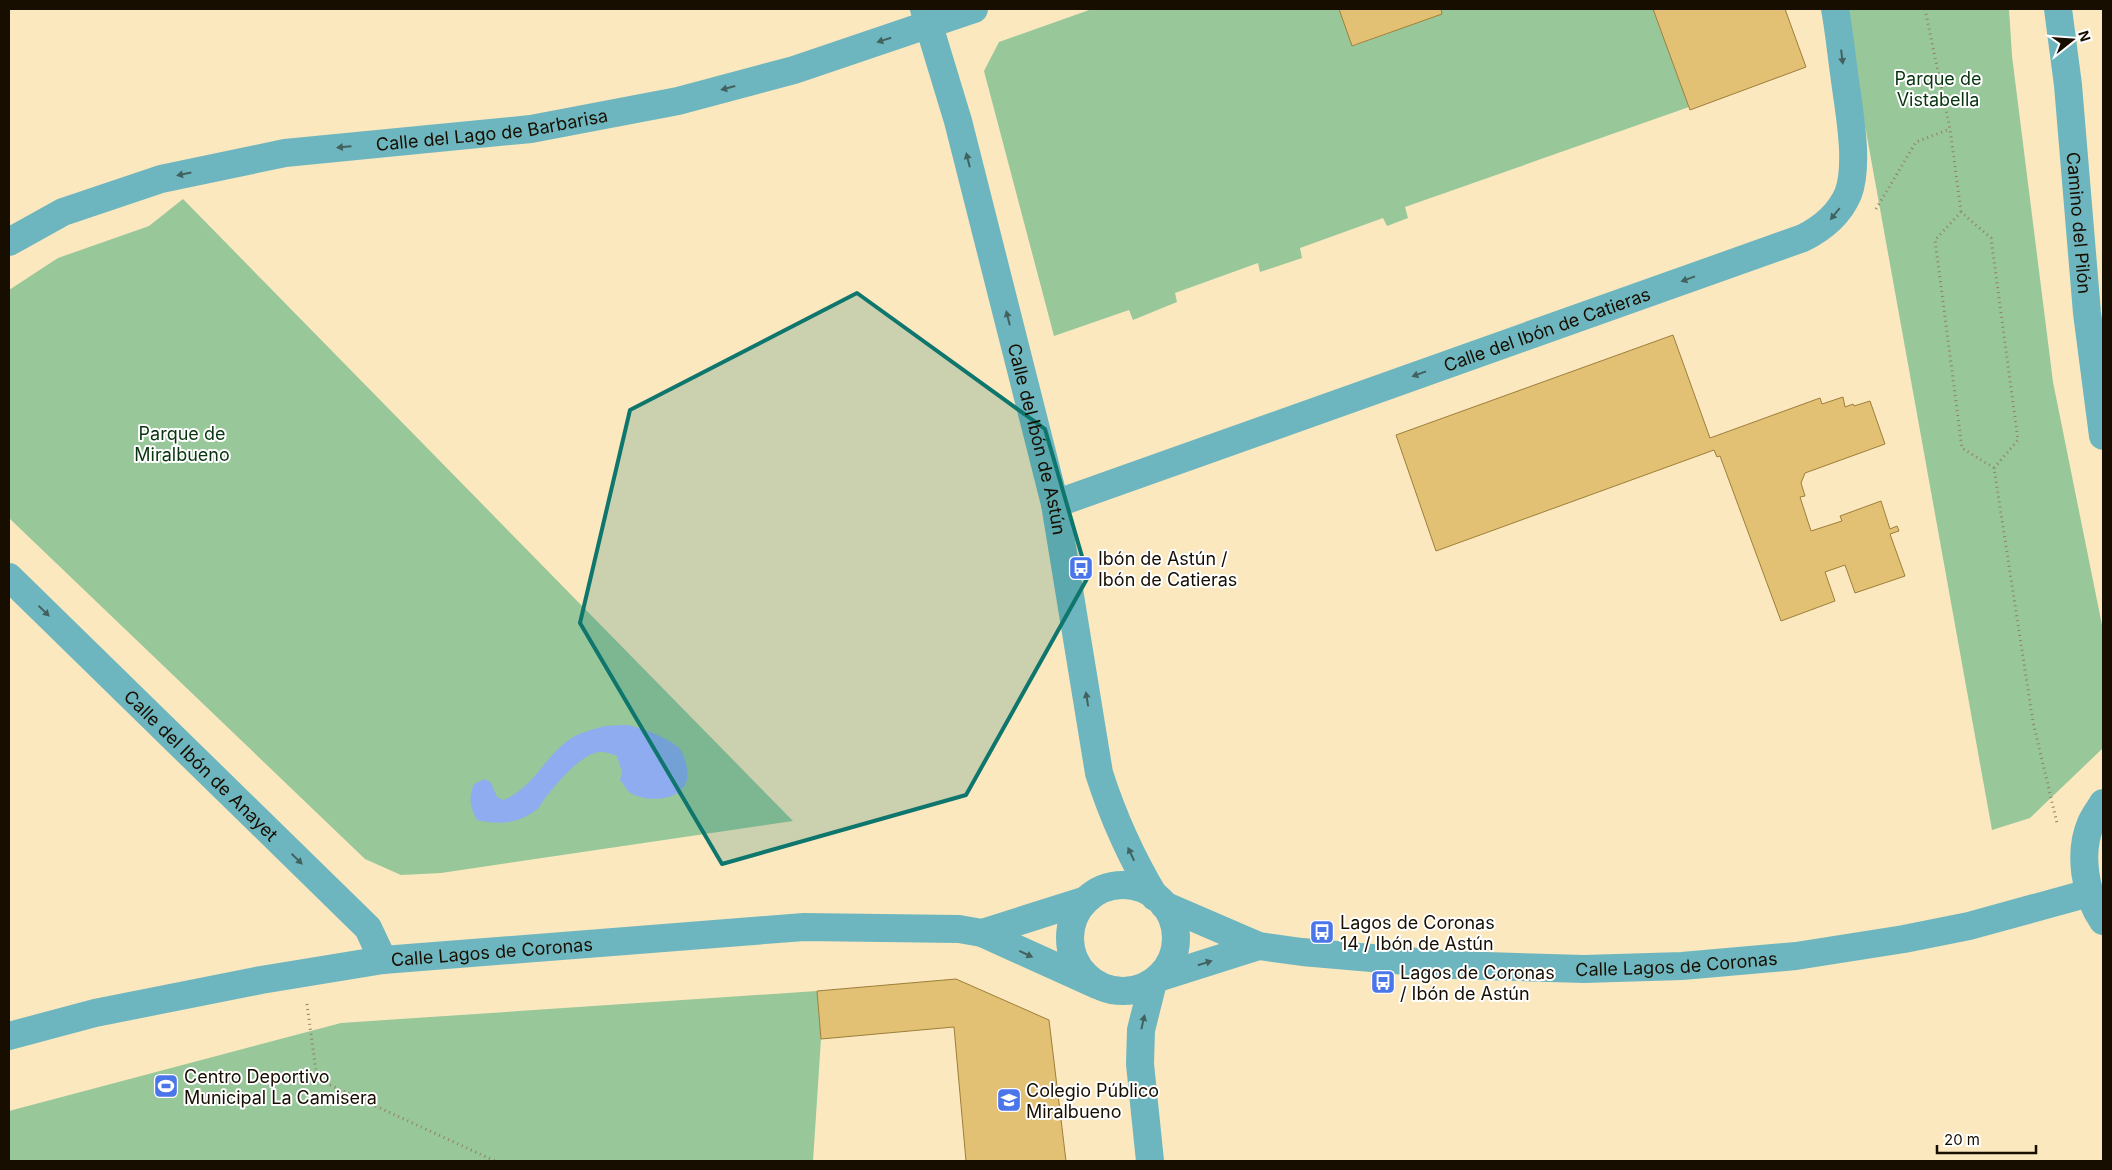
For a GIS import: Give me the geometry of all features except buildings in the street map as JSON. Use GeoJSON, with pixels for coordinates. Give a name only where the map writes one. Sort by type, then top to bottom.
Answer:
{"type":"FeatureCollection","features":[{"type":"Feature","properties":{"kind":"street","name":"Calle del Lago de Barbarisa"},"geometry":{"type":"LineString","coordinates":[[9,242],[63,212],[160,179],[285,153],[531,130],[678,101],[794,70],[927,17],[974,9]]}},
{"type":"Feature","properties":{"kind":"street","name":"Calle del Ibón de Catieras"},"geometry":{"type":"LineString","coordinates":[[1055,504],[1803,238],[1827,225],[1844,203],[1849,192],[1852,174],[1852,141],[1835,9]]}},
{"type":"Feature","properties":{"kind":"street","name":"Camino del Pilón"},"geometry":{"type":"LineString","coordinates":[[2058,9],[2068,85],[2087,312],[2103,436]]}},
{"type":"Feature","properties":{"kind":"street","name":"Calle del Ibón de Astún"},"geometry":{"type":"LineString","coordinates":[[927,17],[958,120],[1055,504],[1099,773],[1112,815],[1138,869],[1159,901]]}},
{"type":"Feature","properties":{"kind":"street","name":"Calle del Ibón de Anayet"},"geometry":{"type":"LineString","coordinates":[[9,577],[368,928],[383,960]]}},
{"type":"Feature","properties":{"kind":"street"},"geometry":{"type":"LineString","coordinates":[[2103,803],[2091,824],[2084,858],[2089,893],[2103,921]]}},
{"type":"Feature","properties":{"kind":"street"},"geometry":{"type":"LineString","coordinates":[[1112,886],[1128,886],[1143,889],[1159,901],[1172,918],[1176,934],[1174,950],[1168,966],[1156,980],[1140,989],[1126,992],[1111,990],[1097,985],[1086,976],[1077,966],[1070,938],[1077,910],[1086,900],[1099,891],[1112,886]]}},
{"type":"Feature","properties":{"kind":"street","name":"Calle Lagos de Coronas"},"geometry":{"type":"LineString","coordinates":[[1159,901],[1259,946],[1302,952],[1453,965],[1584,969],[1682,966],[1796,956],[1904,939],[1969,926],[2089,893]]}},
{"type":"Feature","properties":{"kind":"street","name":"Calle Lagos de Coronas"},"geometry":{"type":"LineString","coordinates":[[982,933],[1086,900]]}},
{"type":"Feature","properties":{"kind":"street","name":"Calle Lagos de Coronas"},"geometry":{"type":"LineString","coordinates":[[9,1036],[95,1013],[303,973],[383,960],[804,927],[959,929],[982,933],[1097,985]]}},
{"type":"Feature","properties":{"kind":"street","name":"Calle Lagos de Coronas"},"geometry":{"type":"LineString","coordinates":[[1156,980],[1259,946]]}},
{"type":"Feature","properties":{"kind":"street"},"geometry":{"type":"LineString","coordinates":[[1150,1161],[1140,1064],[1141,1030],[1156,980]]}},
{"type":"Feature","properties":{"kind":"path"},"geometry":{"type":"LineString","coordinates":[[1925,9],[1950,129],[1961,212],[1991,238],[2018,440],[1994,468]]}},
{"type":"Feature","properties":{"kind":"path"},"geometry":{"type":"LineString","coordinates":[[1844,203],[1866,219],[1880,206],[1916,142],[1950,129]]}},
{"type":"Feature","properties":{"kind":"path"},"geometry":{"type":"LineString","coordinates":[[1961,212],[1935,240],[1962,448],[1994,468],[2034,722],[2057,823]]}},
{"type":"Feature","properties":{"kind":"path"},"geometry":{"type":"LineString","coordinates":[[303,973],[317,1079],[495,1161]]}},
{"type":"Feature","properties":{"kind":"highlighted area"},"geometry":{"type":"Polygon","coordinates":[[[857,293],[1045,429],[1088,577],[966,795],[722,864],[580,623],[630,410],[857,293]]]}},
{"type":"Feature","properties":{"kind":"green space"},"geometry":{"type":"Polygon","coordinates":[[[1092,9],[1339,9],[1353,46],[1442,14],[1441,9],[1653,9],[1689,107],[1405,207],[1408,218],[1387,226],[1383,218],[1300,248],[1302,258],[1260,272],[1258,263],[1175,293],[1177,302],[1133,320],[1129,310],[1054,336],[984,71],[999,42],[1092,9]]]}},
{"type":"Feature","properties":{"kind":"green space","name":"Parque de Vistabella"},"geometry":{"type":"Polygon","coordinates":[[[1844,9],[2009,9],[2012,56],[2053,382],[2103,630],[2103,748],[2030,818],[1992,830],[1844,9]]]}},
{"type":"Feature","properties":{"kind":"green space","name":"Parque de Miralbueno"},"geometry":{"type":"Polygon","coordinates":[[[183,199],[793,821],[441,873],[401,875],[365,859],[9,518],[9,290],[58,258],[149,226],[183,199]]]}},
{"type":"Feature","properties":{"kind":"green space"},"geometry":{"type":"Polygon","coordinates":[[[817,991],[821,1039],[813,1161],[9,1161],[9,1111],[341,1023],[817,991]]]}},
{"type":"Feature","properties":{"kind":"water"},"geometry":{"type":"Polygon","coordinates":[[[626,725],[637,727],[663,738],[678,747],[683,754],[687,768],[687,780],[678,793],[652,799],[636,796],[629,792],[620,780],[622,772],[617,756],[606,752],[598,752],[575,765],[554,787],[538,808],[529,815],[515,821],[500,823],[477,820],[471,803],[474,784],[485,779],[491,783],[497,797],[503,800],[513,795],[529,782],[558,749],[570,739],[584,732],[605,726],[626,725]]]}},
{"type":"Feature","properties":{"kind":"place","name":"Ibón de Astún / Ibón de Catieras"},"geometry":{"type":"Point","coordinates":[1081,568]}},
{"type":"Feature","properties":{"kind":"place","name":"Lagos de Coronas 14 / Ibón de Astún"},"geometry":{"type":"Point","coordinates":[1322,932]}},
{"type":"Feature","properties":{"kind":"place","name":"Lagos de Coronas / Ibón de Astún"},"geometry":{"type":"Point","coordinates":[1383,982]}},
{"type":"Feature","properties":{"kind":"place","name":"Centro Deportivo Municipal La Camisera"},"geometry":{"type":"Point","coordinates":[166,1086]}},
{"type":"Feature","properties":{"kind":"place","name":"Colegio Público Miralbueno"},"geometry":{"type":"Point","coordinates":[1009,1100]}}]}
